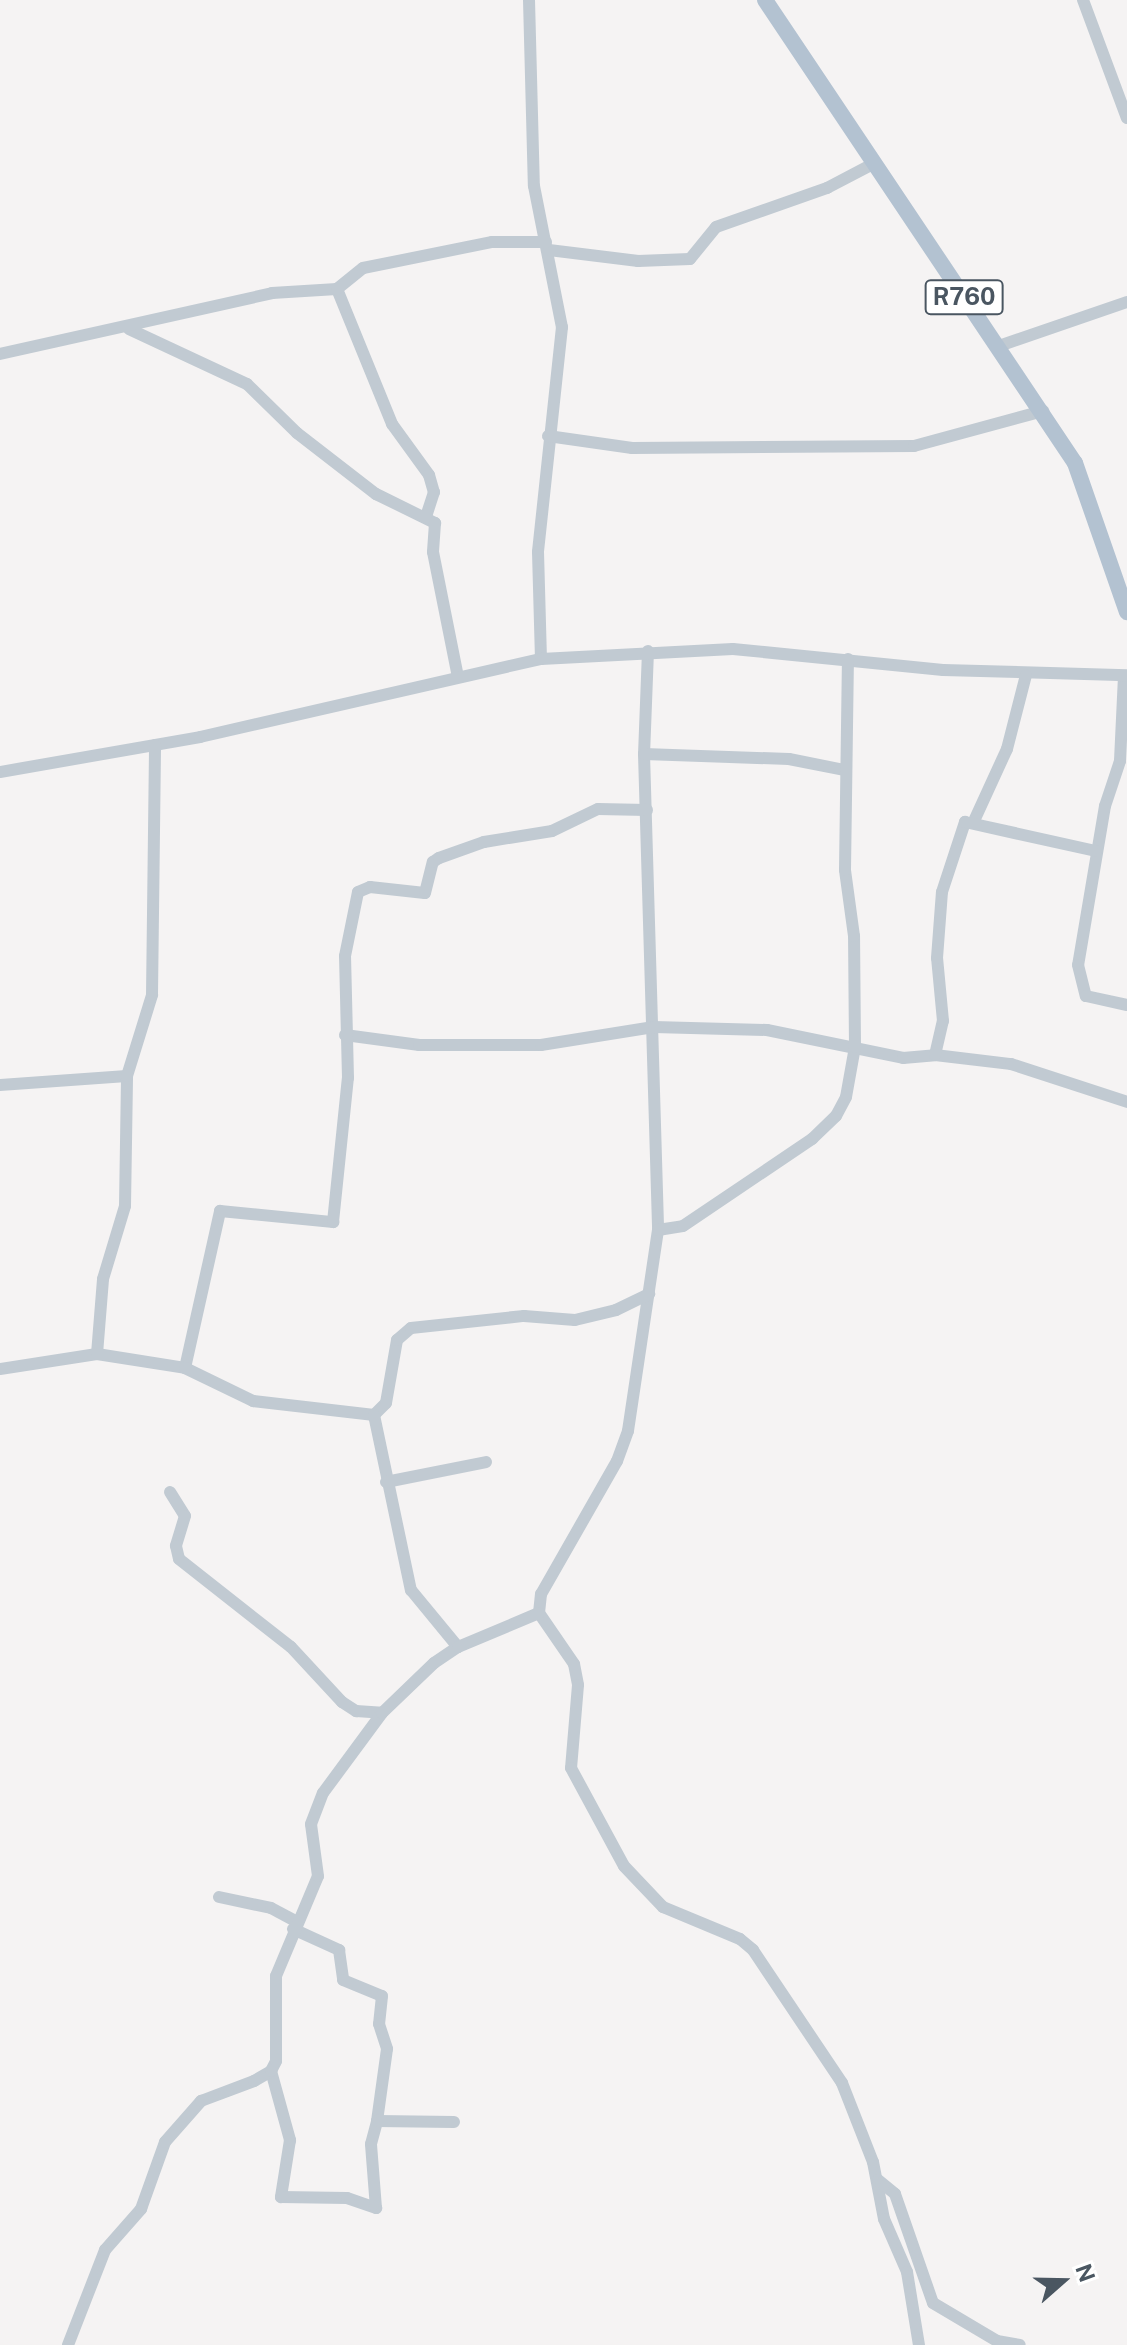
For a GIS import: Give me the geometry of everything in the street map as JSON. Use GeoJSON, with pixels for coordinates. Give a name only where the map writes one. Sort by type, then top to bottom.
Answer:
{"type":"FeatureCollection","features":[{"type":"Feature","properties":{"kind":"main road","name":"R760"},"geometry":{"type":"LineString","coordinates":[[765,0],[1075,463],[1096,511],[1127,612]]}},
{"type":"Feature","properties":{"kind":"street"},"geometry":{"type":"LineString","coordinates":[[529,0],[534,186],[562,327],[538,552],[541,659]]}},
{"type":"Feature","properties":{"kind":"street"},"geometry":{"type":"LineString","coordinates":[[1083,0],[1127,118]]}},
{"type":"Feature","properties":{"kind":"street"},"geometry":{"type":"LineString","coordinates":[[0,354],[129,329],[272,293],[337,289],[363,268],[492,242],[548,246],[638,261],[690,259],[716,227],[827,188],[873,164]]}},
{"type":"Feature","properties":{"kind":"street"},"geometry":{"type":"LineString","coordinates":[[337,289],[392,424],[429,475],[434,492],[426,516]]}},
{"type":"Feature","properties":{"kind":"street"},"geometry":{"type":"LineString","coordinates":[[999,346],[1127,302]]}},
{"type":"Feature","properties":{"kind":"street"},"geometry":{"type":"LineString","coordinates":[[129,329],[247,384],[297,433],[376,494],[435,523],[433,552],[458,677]]}},
{"type":"Feature","properties":{"kind":"street"},"geometry":{"type":"LineString","coordinates":[[548,436],[632,448],[914,446],[1043,411]]}},
{"type":"Feature","properties":{"kind":"street"},"geometry":{"type":"LineString","coordinates":[[0,772],[155,745],[541,659],[648,651],[733,649],[1026,675],[1125,676],[1120,761],[1096,851],[1079,984],[1086,996],[1127,1005]]}},
{"type":"Feature","properties":{"kind":"street"},"geometry":{"type":"LineString","coordinates":[[648,651],[644,754],[658,1230],[628,1431],[617,1461],[541,1594],[539,1613],[574,1664],[578,1685],[570,1750],[582,1797],[624,1866],[663,1907],[740,1939],[767,1968],[842,2083],[878,2180],[884,2219],[907,2272],[919,2345]]}},
{"type":"Feature","properties":{"kind":"street"},"geometry":{"type":"LineString","coordinates":[[658,1230],[683,1226],[820,1131],[846,1097],[855,1047],[844,770],[848,659]]}},
{"type":"Feature","properties":{"kind":"street"},"geometry":{"type":"LineString","coordinates":[[974,821],[1007,749],[1026,675]]}},
{"type":"Feature","properties":{"kind":"street"},"geometry":{"type":"LineString","coordinates":[[97,1354],[103,1279],[125,1206],[127,1076],[152,995],[155,745]]}},
{"type":"Feature","properties":{"kind":"street"},"geometry":{"type":"LineString","coordinates":[[644,754],[789,759],[844,770]]}},
{"type":"Feature","properties":{"kind":"street"},"geometry":{"type":"LineString","coordinates":[[185,1368],[220,1211],[333,1222],[348,1078],[345,956],[358,892],[370,887],[425,893],[433,862],[439,858],[484,842],[552,831],[598,809],[647,810]]}},
{"type":"Feature","properties":{"kind":"street"},"geometry":{"type":"LineString","coordinates":[[935,1055],[943,1021],[937,958],[942,892],[958,831],[965,822],[974,821],[1096,851]]}},
{"type":"Feature","properties":{"kind":"street"},"geometry":{"type":"LineString","coordinates":[[345,1035],[419,1045],[541,1045],[654,1027],[767,1030],[903,1058],[935,1055],[1040,1071],[1127,1102]]}},
{"type":"Feature","properties":{"kind":"street"},"geometry":{"type":"LineString","coordinates":[[0,1085],[127,1076]]}},
{"type":"Feature","properties":{"kind":"street"},"geometry":{"type":"LineString","coordinates":[[374,1415],[386,1403],[397,1340],[411,1328],[524,1316],[575,1320],[616,1310],[649,1294]]}},
{"type":"Feature","properties":{"kind":"street"},"geometry":{"type":"LineString","coordinates":[[0,1369],[97,1354],[185,1368],[253,1401],[374,1415]]}},
{"type":"Feature","properties":{"kind":"street"},"geometry":{"type":"LineString","coordinates":[[374,1415],[411,1590],[458,1647]]}},
{"type":"Feature","properties":{"kind":"street"},"geometry":{"type":"LineString","coordinates":[[386,1482],[486,1462]]}},
{"type":"Feature","properties":{"kind":"street"},"geometry":{"type":"LineString","coordinates":[[170,1492],[185,1516],[176,1546],[179,1559],[291,1647],[342,1702],[356,1711],[382,1713]]}},
{"type":"Feature","properties":{"kind":"street"},"geometry":{"type":"LineString","coordinates":[[68,2345],[105,2250],[141,2209],[165,2142],[201,2101],[271,2071],[276,2061],[276,1976],[318,1876],[311,1824],[323,1793],[382,1713],[458,1647],[539,1613]]}},
{"type":"Feature","properties":{"kind":"street"},"geometry":{"type":"LineString","coordinates":[[219,1897],[271,1908],[295,1926],[339,1950],[343,1980],[382,1996],[379,2024],[387,2049],[371,2144],[376,2208],[347,2198],[281,2197],[290,2140],[271,2071]]}},
{"type":"Feature","properties":{"kind":"street"},"geometry":{"type":"LineString","coordinates":[[377,2121],[454,2122]]}},
{"type":"Feature","properties":{"kind":"street"},"geometry":{"type":"LineString","coordinates":[[878,2180],[895,2194],[933,2303],[997,2341],[1020,2345]]}}]}
